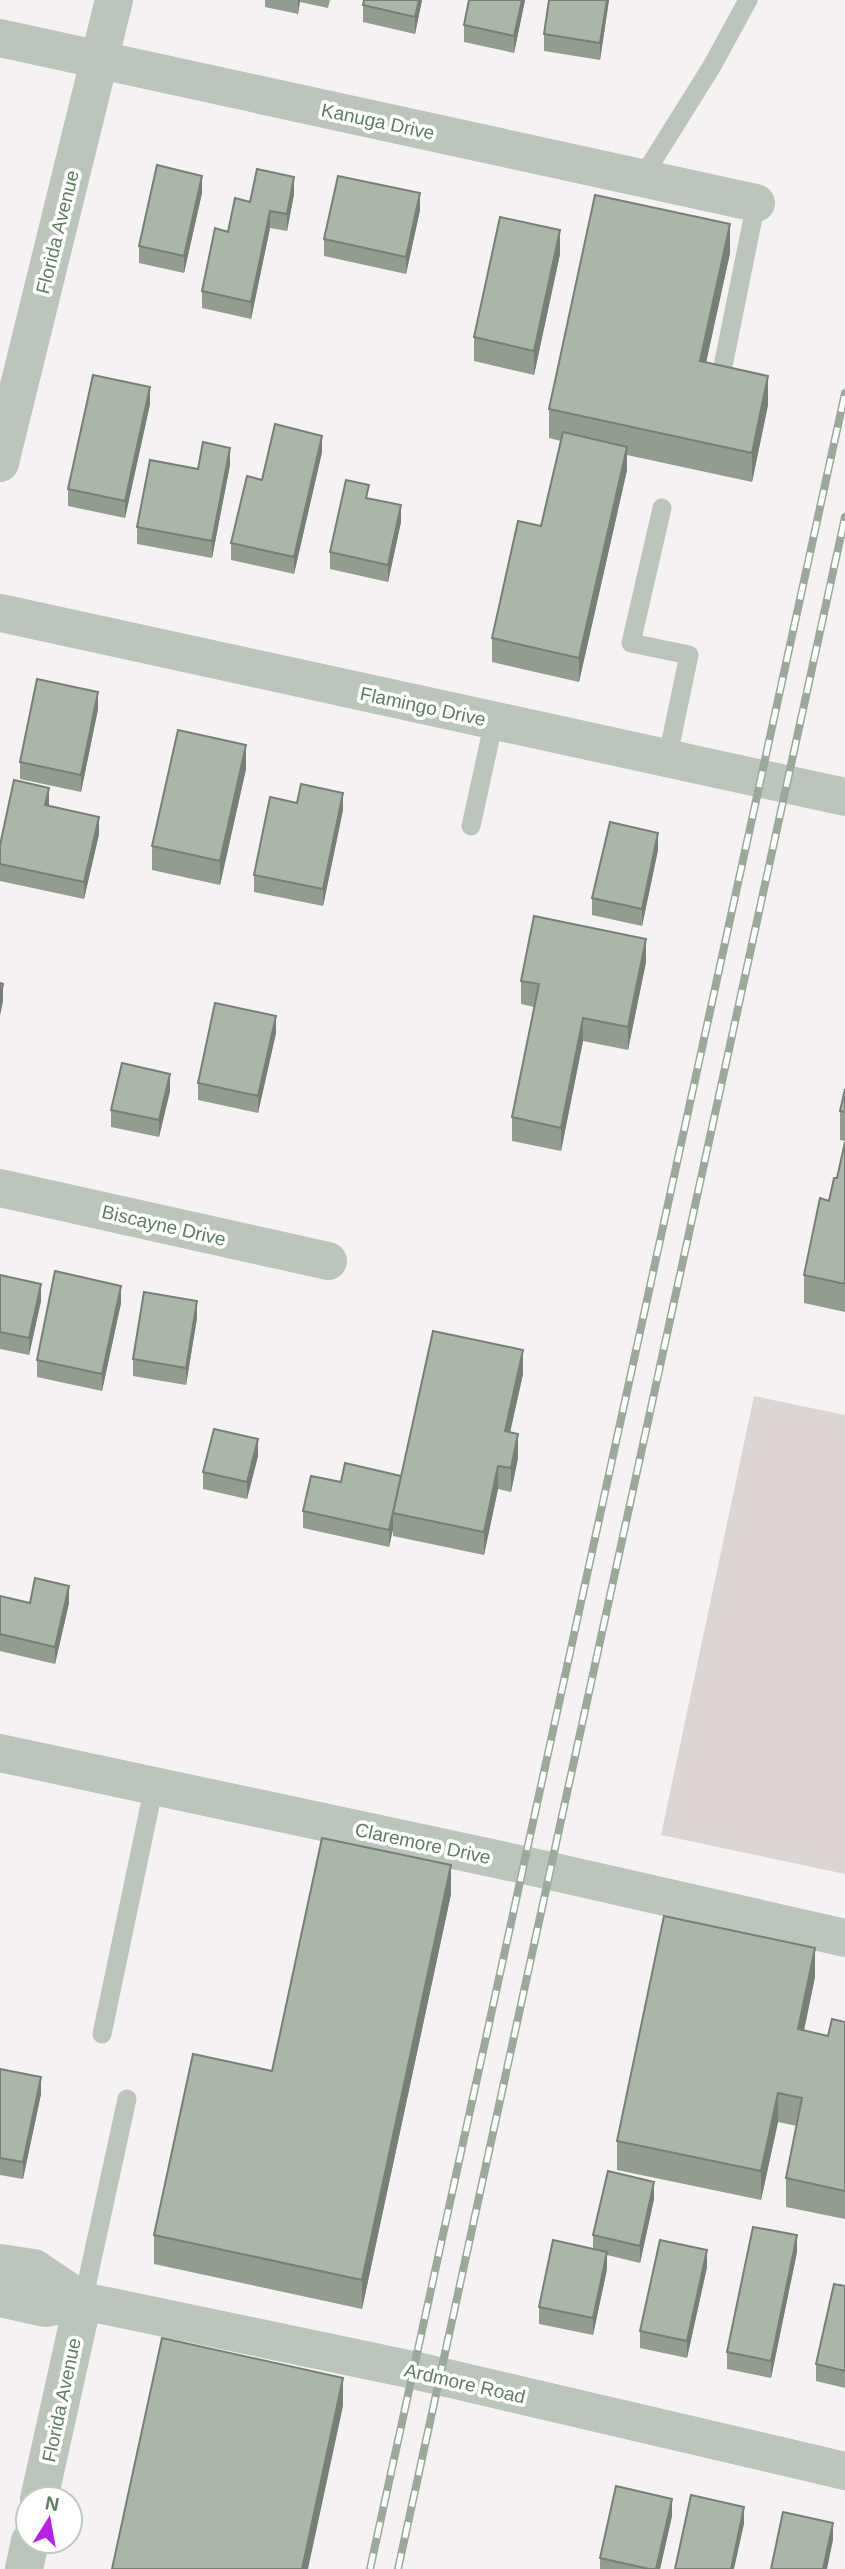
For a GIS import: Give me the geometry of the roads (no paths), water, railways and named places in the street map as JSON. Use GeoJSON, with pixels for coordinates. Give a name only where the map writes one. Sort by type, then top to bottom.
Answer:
{"type":"FeatureCollection","features":[{"type":"Feature","properties":{"kind":"street","name":"Florida Avenue"},"geometry":{"type":"LineString","coordinates":[[0,463],[114,0]]}},
{"type":"Feature","properties":{"kind":"street","name":"Kanuga Drive"},"geometry":{"type":"LineString","coordinates":[[0,38],[756,203]]}},
{"type":"Feature","properties":{"kind":"street"},"geometry":{"type":"LineString","coordinates":[[0,590],[0,614]]}},
{"type":"Feature","properties":{"kind":"street","name":"Flamingo Drive"},"geometry":{"type":"LineString","coordinates":[[0,614],[845,797]]}},
{"type":"Feature","properties":{"kind":"street","name":"Biscayne Drive"},"geometry":{"type":"LineString","coordinates":[[0,1188],[328,1261]]}},
{"type":"Feature","properties":{"kind":"street","name":"Claremore Drive"},"geometry":{"type":"LineString","coordinates":[[0,1754],[537,1867],[845,1938]]}},
{"type":"Feature","properties":{"kind":"street","name":"Ardmore Road"},"geometry":{"type":"LineString","coordinates":[[0,2263],[34,2268],[83,2301],[413,2370],[845,2471]]}},
{"type":"Feature","properties":{"kind":"street","name":"Ardmore Road"},"geometry":{"type":"LineString","coordinates":[[0,2298],[45,2308],[83,2301]]}},
{"type":"Feature","properties":{"kind":"street","name":"Florida Avenue"},"geometry":{"type":"LineString","coordinates":[[42,2485],[83,2301]]}},
{"type":"Feature","properties":{"kind":"lane"},"geometry":{"type":"LineString","coordinates":[[642,178],[712,66],[748,0]]}},
{"type":"Feature","properties":{"kind":"lane"},"geometry":{"type":"LineString","coordinates":[[720,376],[756,203]]}},
{"type":"Feature","properties":{"kind":"lane"},"geometry":{"type":"LineString","coordinates":[[662,508],[631,643],[689,655],[667,760]]}},
{"type":"Feature","properties":{"kind":"lane"},"geometry":{"type":"LineString","coordinates":[[471,826],[494,721]]}},
{"type":"Feature","properties":{"kind":"lane"},"geometry":{"type":"LineString","coordinates":[[102,2034],[154,1786]]}},
{"type":"Feature","properties":{"kind":"lane"},"geometry":{"type":"LineString","coordinates":[[83,2301],[127,2099]]}},
{"type":"Feature","properties":{"kind":"railway"},"geometry":{"type":"LineString","coordinates":[[370,2569],[845,393]]}},
{"type":"Feature","properties":{"kind":"railway"},"geometry":{"type":"LineString","coordinates":[[398,2569],[845,517]]}}]}
